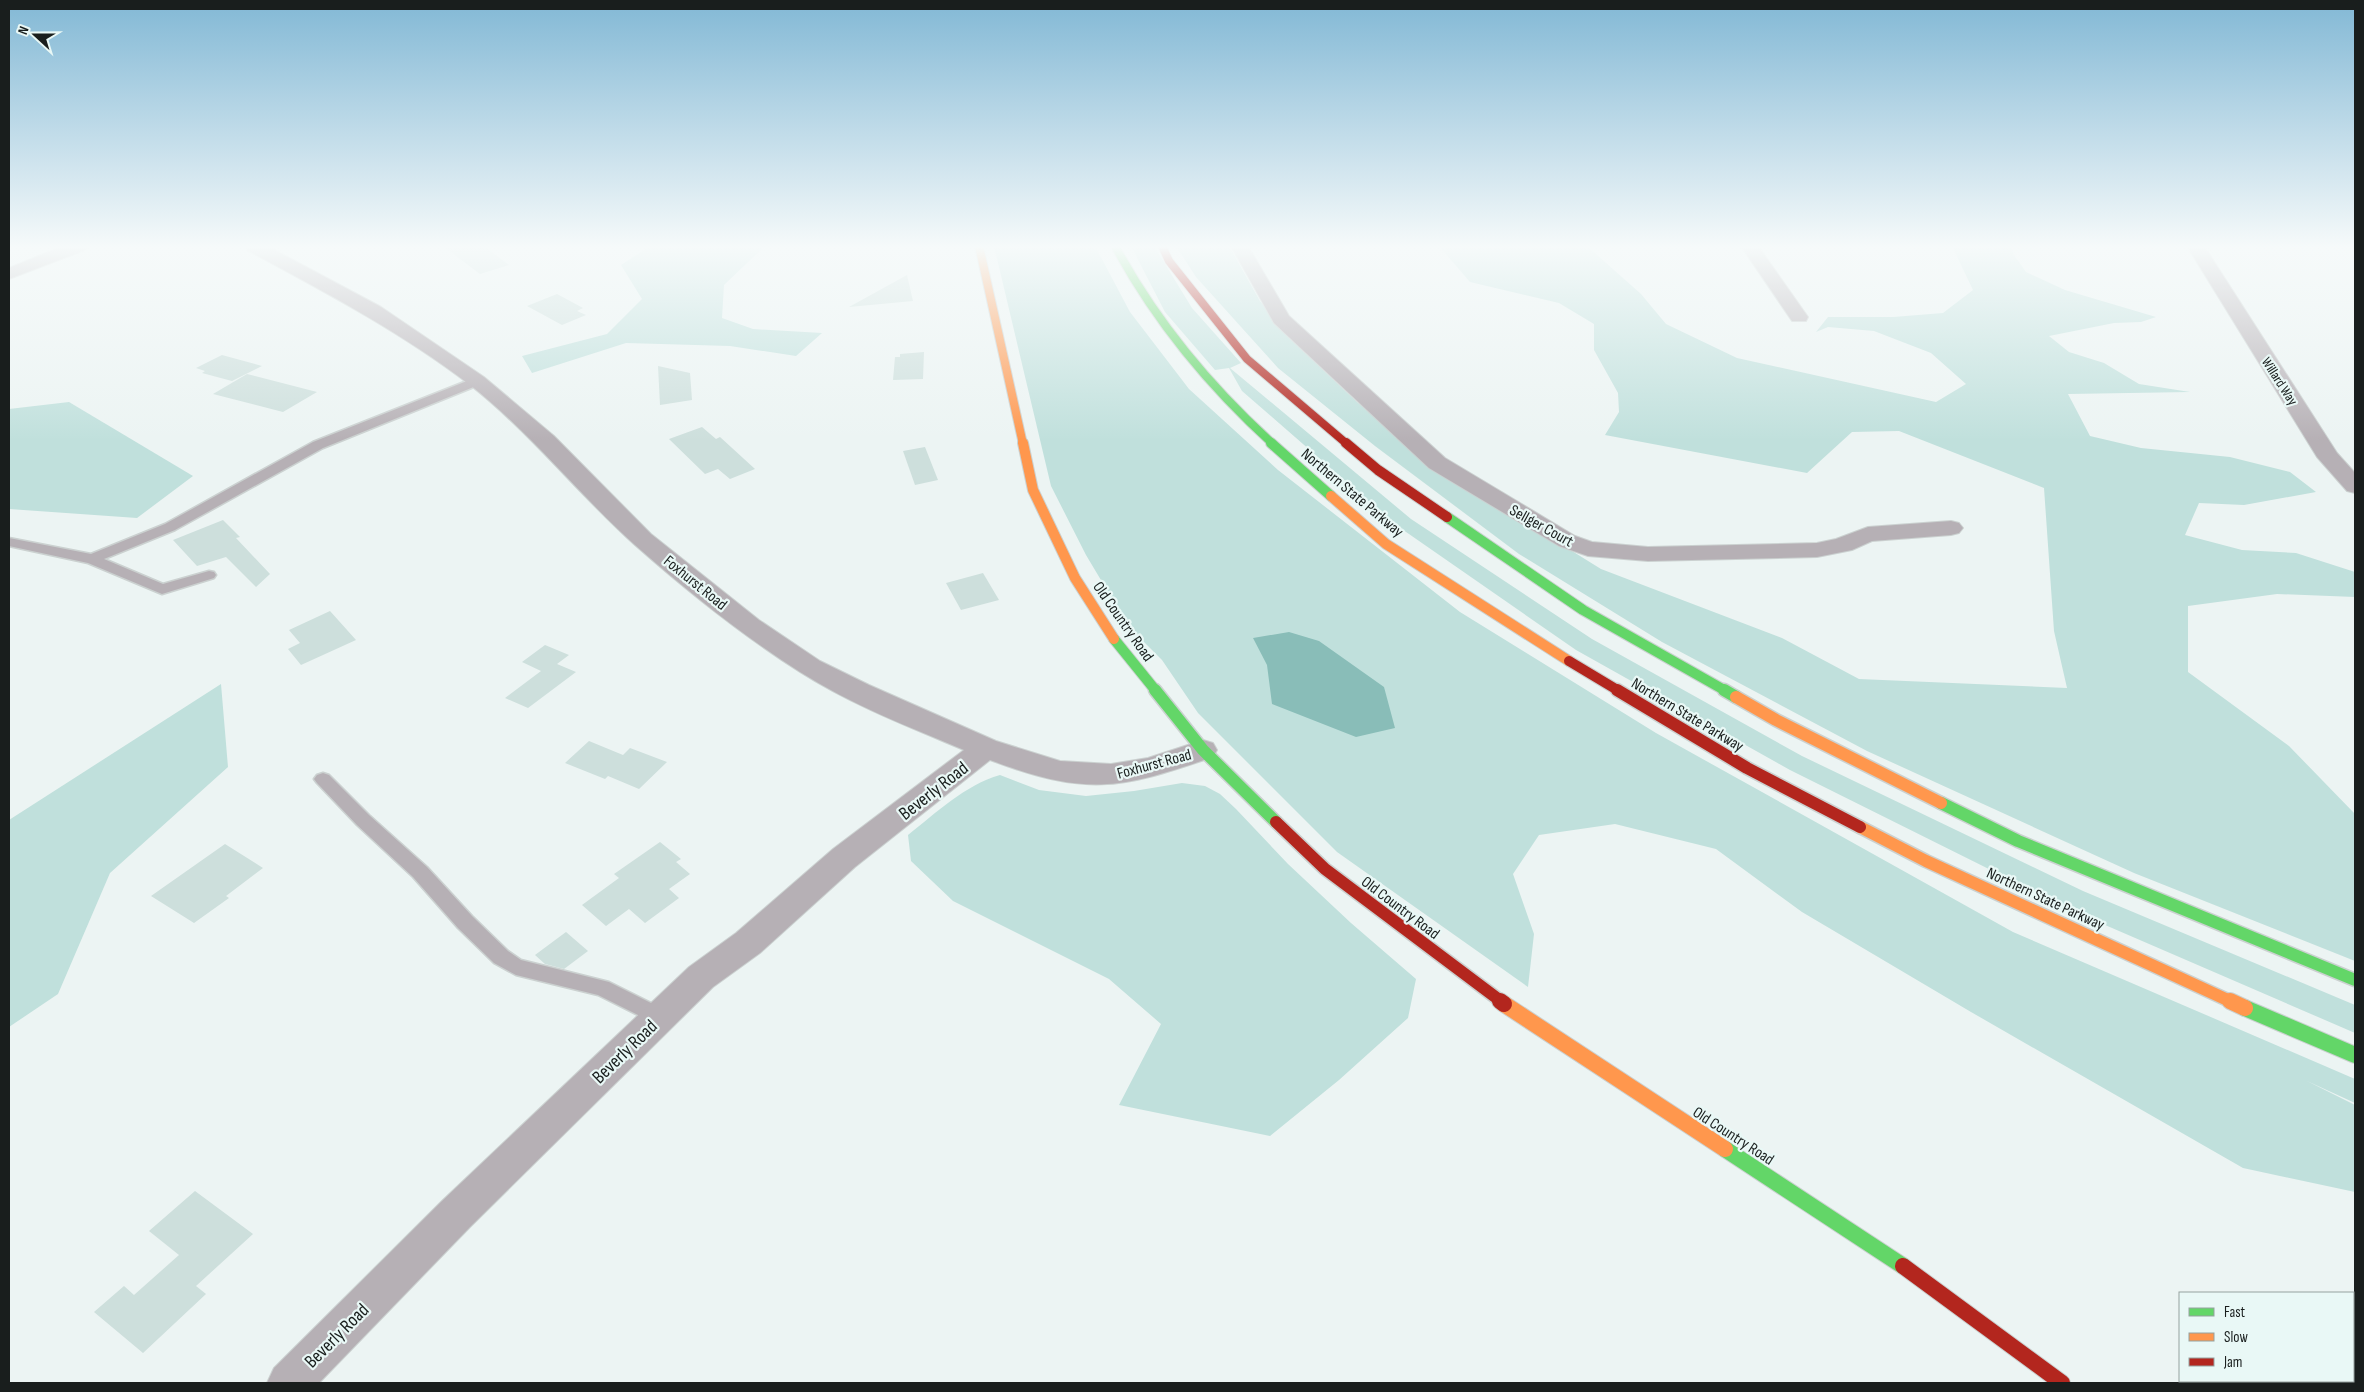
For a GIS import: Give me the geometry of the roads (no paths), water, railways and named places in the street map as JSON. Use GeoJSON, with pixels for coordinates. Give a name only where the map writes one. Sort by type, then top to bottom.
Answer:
{"type":"FeatureCollection","features":[{"type":"Feature","properties":{"kind":"main road","name":"Old Country Road"},"geometry":{"type":"LineString","coordinates":[[993,311],[1033,490],[1075,578],[1113,637],[1203,750],[1324,869],[1490,995],[1906,1268],[2062,1383]]}},
{"type":"Feature","properties":{"kind":"main road","name":"Northern State Parkway"},"geometry":{"type":"LineString","coordinates":[[1155,311],[1180,348],[1259,434],[1386,544],[1601,681],[1747,768],[1926,861],[2281,1024],[2355,1055]]}},
{"type":"Feature","properties":{"kind":"main road","name":"Northern State Parkway"},"geometry":{"type":"LineString","coordinates":[[1209,311],[1247,359],[1378,470],[1582,610],[1776,720],[2018,841],[2355,980]]}},
{"type":"Feature","properties":{"kind":"street","name":"Foxhurst Road"},"geometry":{"type":"LineString","coordinates":[[374,311],[477,381],[546,441],[643,539],[750,626],[811,667],[859,692],[986,748],[1038,767],[1085,776],[1111,775],[1150,768],[1203,750]]}},
{"type":"Feature","properties":{"kind":"street","name":"Sellger Court"},"geometry":{"type":"LineString","coordinates":[[1276,311],[1281,319],[1437,463],[1567,541],[1588,549],[1648,554],[1817,550],[1843,545],[1868,534],[1951,528]]}},
{"type":"Feature","properties":{"kind":"street"},"geometry":{"type":"LineString","coordinates":[[1795,311],[1799,317]]}},
{"type":"Feature","properties":{"kind":"street","name":"Willard Way"},"geometry":{"type":"LineString","coordinates":[[2236,311],[2328,457],[2355,486]]}},
{"type":"Feature","properties":{"kind":"street","name":"Beverly Road"},"geometry":{"type":"LineString","coordinates":[[288,1383],[456,1214],[701,977],[748,943],[844,858],[986,748]]}},
{"type":"Feature","properties":{"kind":"lane"},"geometry":{"type":"LineString","coordinates":[[92,559],[170,527],[318,445],[477,381]]}},
{"type":"Feature","properties":{"kind":"lane"},"geometry":{"type":"LineString","coordinates":[[9,542],[92,559],[162,589],[210,576]]}},
{"type":"Feature","properties":{"kind":"lane"},"geometry":{"type":"LineString","coordinates":[[323,779],[420,872],[465,922],[501,957],[516,967],[602,988],[660,1017]]}}]}
